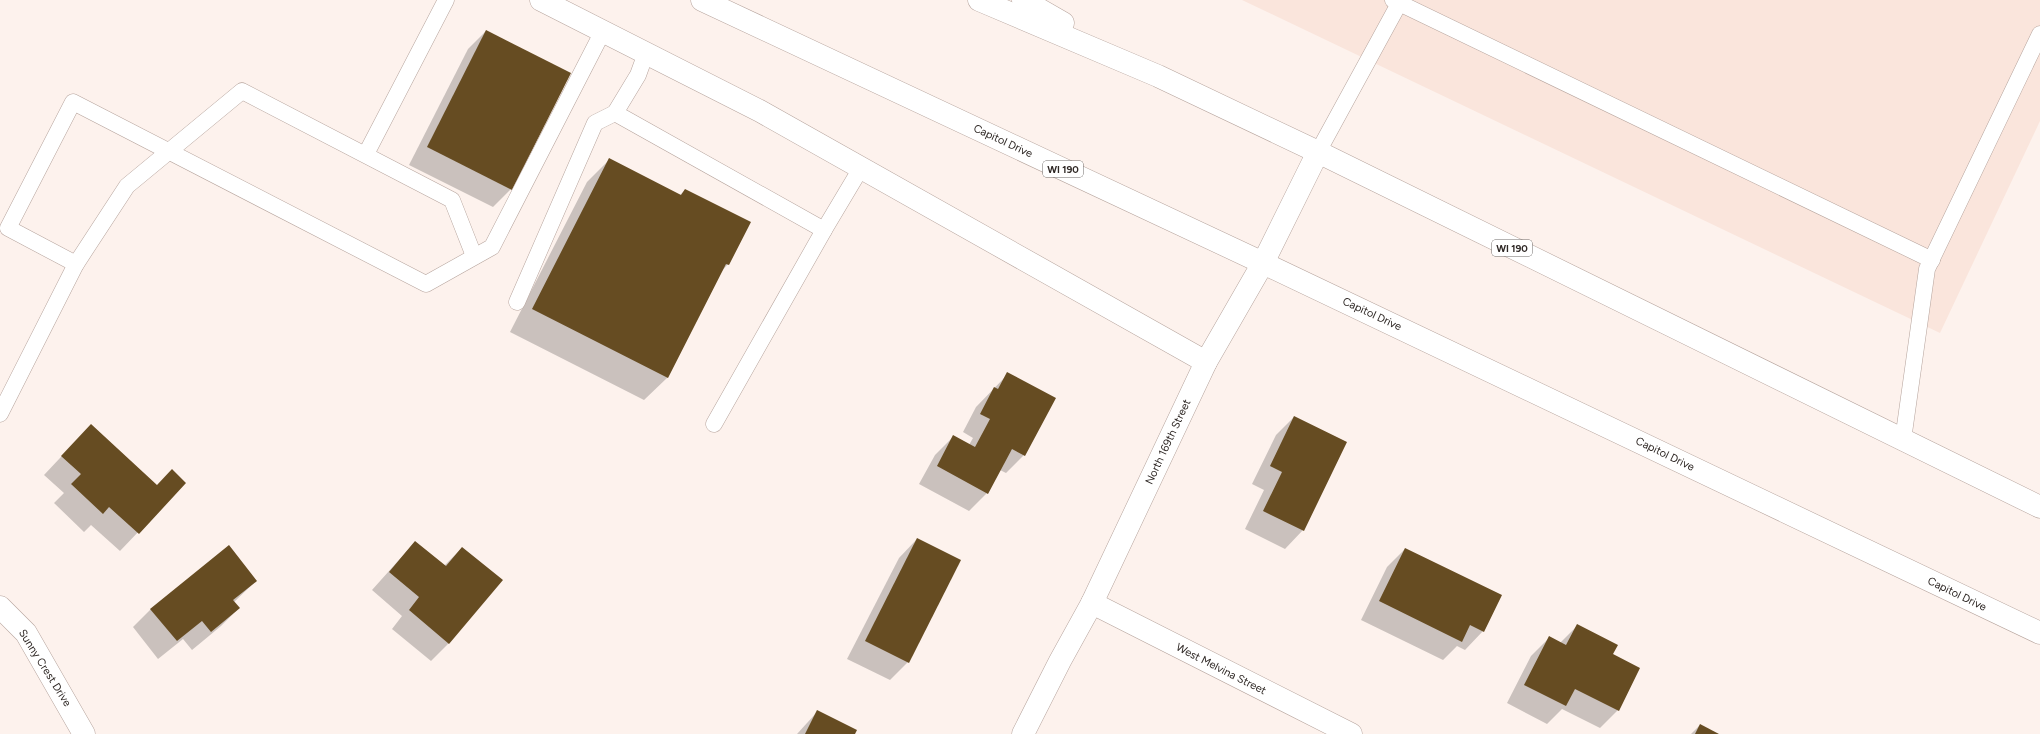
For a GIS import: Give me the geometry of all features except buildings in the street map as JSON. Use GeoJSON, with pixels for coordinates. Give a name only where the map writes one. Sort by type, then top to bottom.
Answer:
{"type":"FeatureCollection","features":[{"type":"Feature","properties":{"kind":"main road"},"geometry":{"type":"LineString","coordinates":[[542,0],[760,111],[1206,362]]}},
{"type":"Feature","properties":{"kind":"main road","name":"Capitol Drive"},"geometry":{"type":"LineString","coordinates":[[702,0],[1263,263],[2040,633]]}},
{"type":"Feature","properties":{"kind":"main road","name":"WI 190"},"geometry":{"type":"LineString","coordinates":[[979,0],[1158,76],[1318,152],[2040,507]]}},
{"type":"Feature","properties":{"kind":"main road"},"geometry":{"type":"LineString","coordinates":[[1023,0],[1158,76]]}},
{"type":"Feature","properties":{"kind":"main road","name":"North 169th Street"},"geometry":{"type":"LineString","coordinates":[[1023,734],[1060,661],[1092,603],[1206,362],[1263,263],[1318,152]]}},
{"type":"Feature","properties":{"kind":"main road","name":"West Melvina Street"},"geometry":{"type":"LineString","coordinates":[[1092,603],[1350,734]]}},
{"type":"Feature","properties":{"kind":"main road","name":"Sunny Crest Drive"},"geometry":{"type":"LineString","coordinates":[[0,607],[26,633],[84,734]]}},
{"type":"Feature","properties":{"kind":"lane"},"geometry":{"type":"LineString","coordinates":[[366,154],[446,0]]}},
{"type":"Feature","properties":{"kind":"lane"},"geometry":{"type":"LineString","coordinates":[[1318,152],[1398,1],[1932,260]]}},
{"type":"Feature","properties":{"kind":"lane"},"geometry":{"type":"LineString","coordinates":[[76,264],[8,228],[73,102],[426,284],[492,247],[603,32]]}},
{"type":"Feature","properties":{"kind":"lane"},"geometry":{"type":"LineString","coordinates":[[1902,440],[1928,269],[2040,34]]}},
{"type":"Feature","properties":{"kind":"lane"},"geometry":{"type":"LineString","coordinates":[[517,302],[595,123],[615,113],[638,75],[646,53]]}},
{"type":"Feature","properties":{"kind":"lane"},"geometry":{"type":"LineString","coordinates":[[0,414],[76,264],[127,186],[242,91],[366,154],[452,200],[474,256]]}},
{"type":"Feature","properties":{"kind":"lane"},"geometry":{"type":"LineString","coordinates":[[615,113],[824,230]]}},
{"type":"Feature","properties":{"kind":"lane"},"geometry":{"type":"LineString","coordinates":[[714,424],[824,230],[861,168]]}},
{"type":"Feature","properties":{"kind":"shaded area"},"geometry":{"type":"Polygon","coordinates":[[[1242,0],[2040,0],[2040,121],[1940,333],[1242,0]]]}}]}
